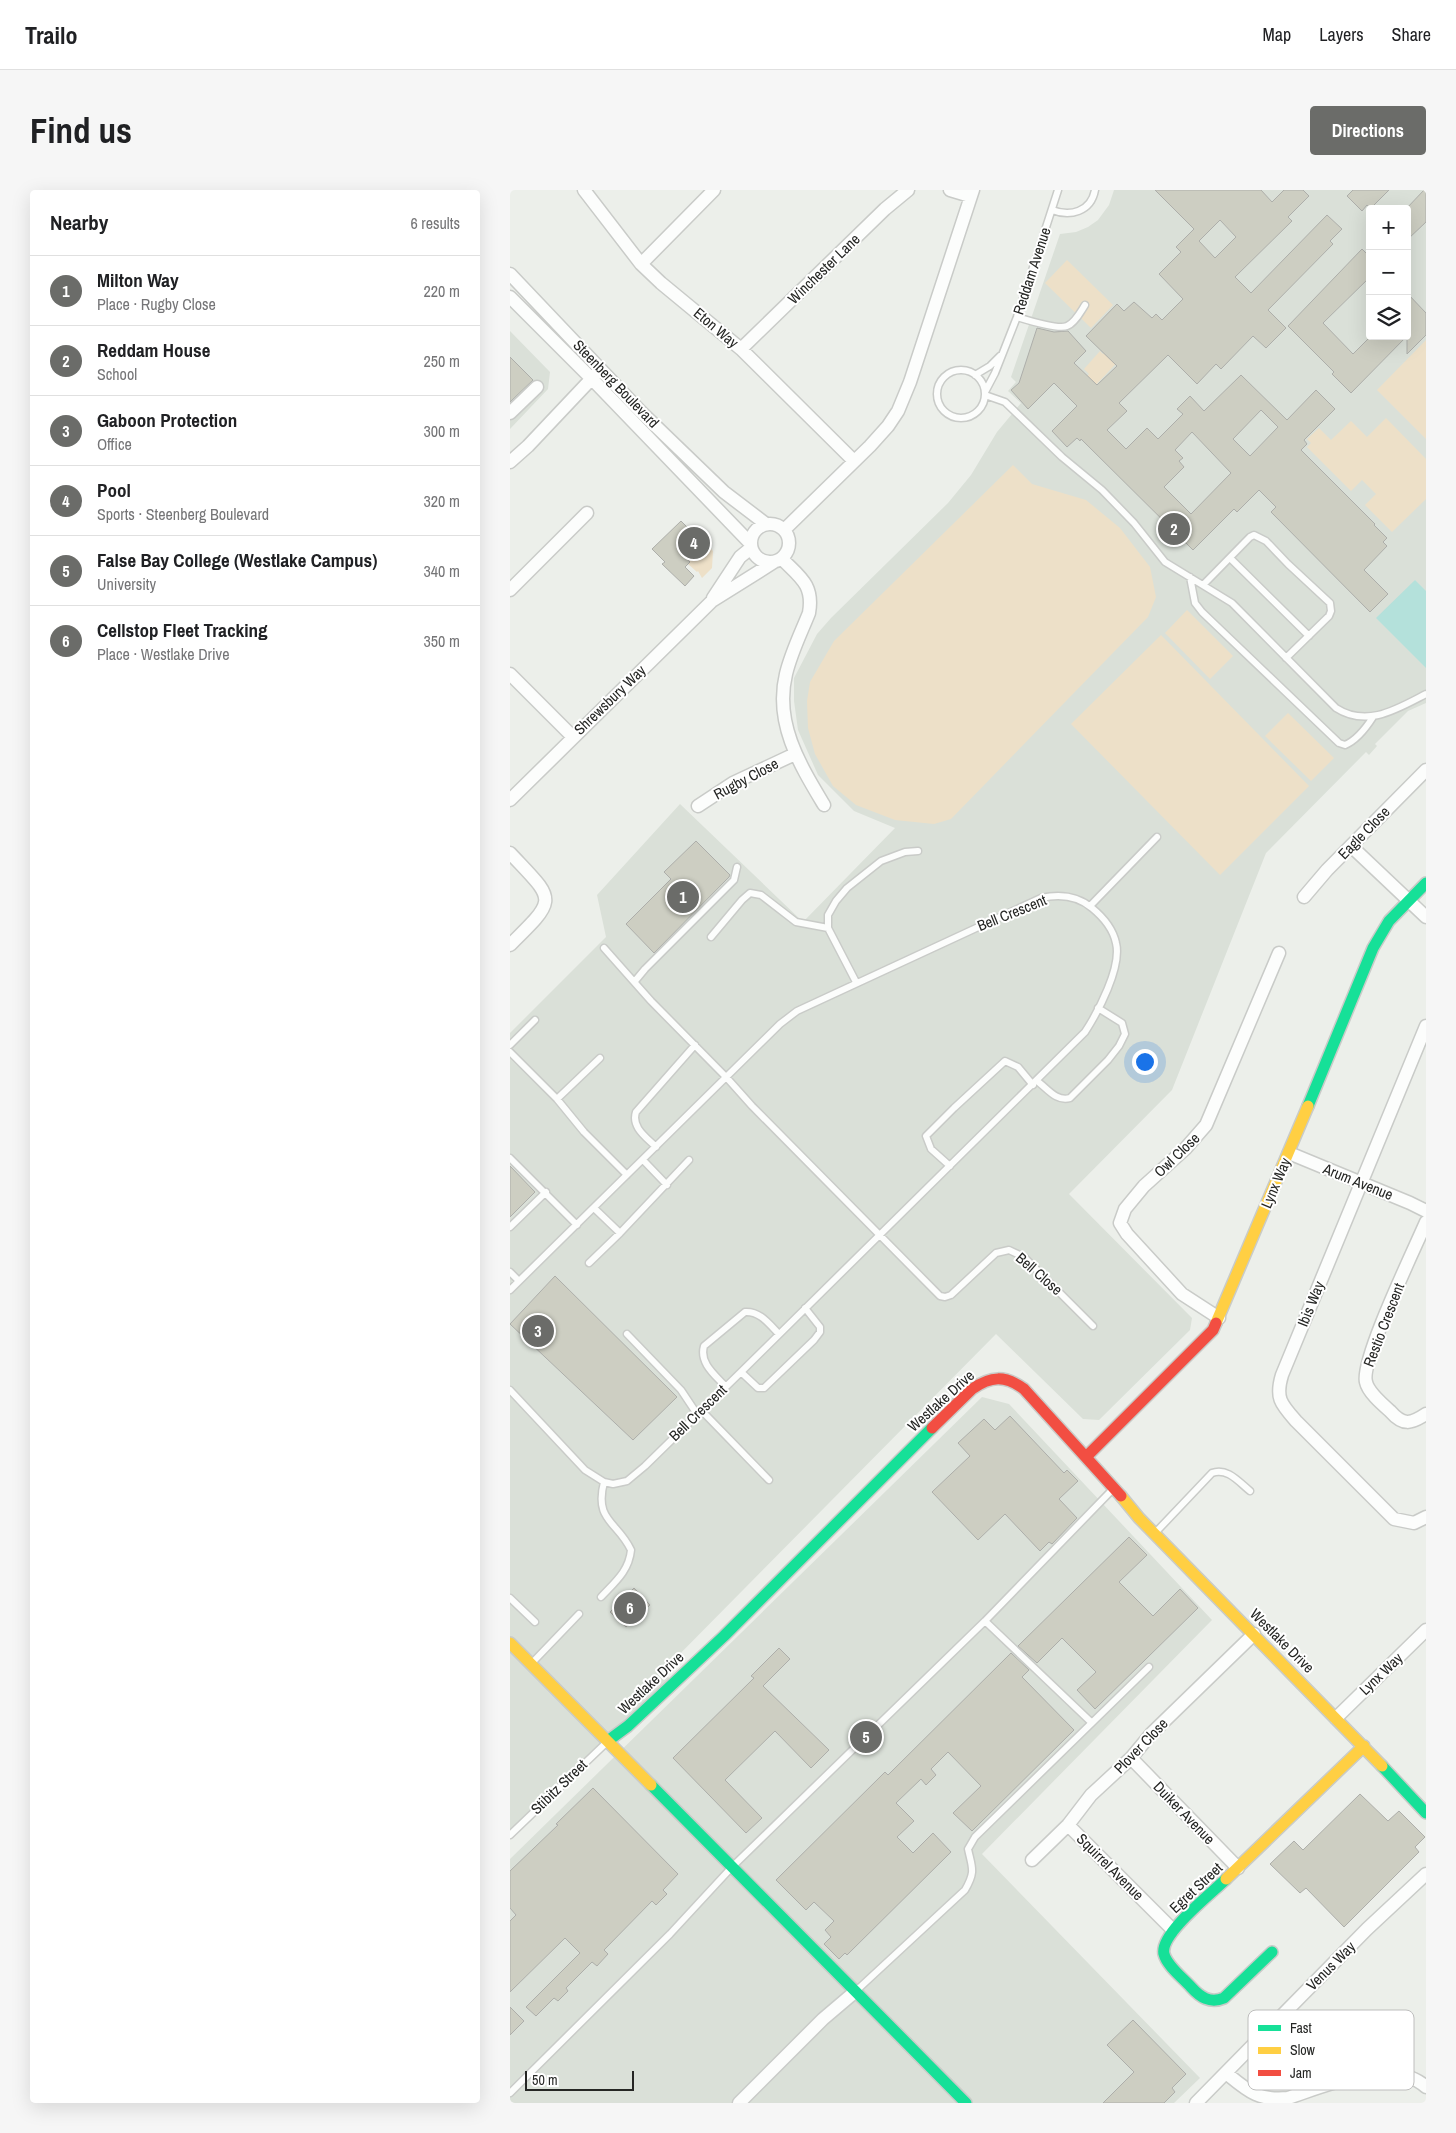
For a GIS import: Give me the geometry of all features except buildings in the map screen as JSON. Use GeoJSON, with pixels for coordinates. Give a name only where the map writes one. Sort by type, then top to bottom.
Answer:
{"type":"FeatureCollection","features":[{"type":"Feature","properties":{"kind":"street","name":"Eton Way"},"geometry":{"type":"LineString","coordinates":[[584,190],[641,264],[661,283],[741,349],[854,461]]}},
{"type":"Feature","properties":{"kind":"street"},"geometry":{"type":"LineString","coordinates":[[641,264],[714,190]]}},
{"type":"Feature","properties":{"kind":"street","name":"Winchester Lane"},"geometry":{"type":"LineString","coordinates":[[741,349],[885,209],[908,190]]}},
{"type":"Feature","properties":{"kind":"street"},"geometry":{"type":"LineString","coordinates":[[784,530],[888,426],[905,394],[972,193],[950,190]]}},
{"type":"Feature","properties":{"kind":"street","name":"Steenberg Boulevard"},"geometry":{"type":"LineString","coordinates":[[510,274],[641,412],[724,492],[766,524]]}},
{"type":"Feature","properties":{"kind":"street","name":"Steenberg Boulevard"},"geometry":{"type":"LineString","coordinates":[[510,297],[592,379],[751,546]]}},
{"type":"Feature","properties":{"kind":"street"},"geometry":{"type":"LineString","coordinates":[[510,462],[528,446],[602,369]]}},
{"type":"Feature","properties":{"kind":"street"},"geometry":{"type":"LineString","coordinates":[[510,413],[537,387]]}},
{"type":"Feature","properties":{"kind":"street"},"geometry":{"type":"LineString","coordinates":[[690,482],[702,470]]}},
{"type":"Feature","properties":{"kind":"street"},"geometry":{"type":"LineString","coordinates":[[510,590],[587,513]]}},
{"type":"Feature","properties":{"kind":"street"},"geometry":{"type":"LineString","coordinates":[[766,524],[773,524],[784,530],[789,541],[786,554],[778,561],[712,601],[740,557],[751,546],[755,531],[766,524]]}},
{"type":"Feature","properties":{"kind":"street"},"geometry":{"type":"LineString","coordinates":[[751,546],[755,556],[761,560],[778,561]]}},
{"type":"Feature","properties":{"kind":"street","name":"Rugby Close"},"geometry":{"type":"LineString","coordinates":[[778,561],[803,579],[811,596],[809,613],[789,664],[783,694],[787,729],[795,754],[824,804]]}},
{"type":"Feature","properties":{"kind":"street","name":"Shrewsbury Way"},"geometry":{"type":"LineString","coordinates":[[510,800],[712,601]]}},
{"type":"Feature","properties":{"kind":"street"},"geometry":{"type":"LineString","coordinates":[[510,674],[573,737]]}},
{"type":"Feature","properties":{"kind":"street","name":"Rugby Close"},"geometry":{"type":"LineString","coordinates":[[698,806],[733,783],[795,754]]}},
{"type":"Feature","properties":{"kind":"street","name":"Eagle Close"},"geometry":{"type":"LineString","coordinates":[[1304,897],[1426,770]]}},
{"type":"Feature","properties":{"kind":"street"},"geometry":{"type":"LineString","coordinates":[[1351,846],[1426,918]]}},
{"type":"Feature","properties":{"kind":"street"},"geometry":{"type":"LineString","coordinates":[[510,853],[541,886],[546,901],[538,918],[510,945]]}},
{"type":"Feature","properties":{"kind":"street","name":"Lynx Way"},"geometry":{"type":"LineString","coordinates":[[1087,1456],[1213,1330],[1289,1153],[1373,948],[1389,921],[1426,883]]}},
{"type":"Feature","properties":{"kind":"street","name":"Owl Close"},"geometry":{"type":"LineString","coordinates":[[1219,1318],[1182,1294],[1127,1234],[1120,1223],[1120,1218],[1131,1200],[1185,1149],[1206,1126],[1279,953]]}},
{"type":"Feature","properties":{"kind":"street","name":"Ibis Way"},"geometry":{"type":"LineString","coordinates":[[1426,1026],[1282,1375],[1278,1394],[1283,1407],[1394,1520],[1414,1523],[1426,1517]]}},
{"type":"Feature","properties":{"kind":"street","name":"Arum Avenue"},"geometry":{"type":"LineString","coordinates":[[1289,1153],[1410,1203],[1426,1212]]}},
{"type":"Feature","properties":{"kind":"street","name":"Restio Crescent"},"geometry":{"type":"LineString","coordinates":[[1426,1222],[1374,1342],[1365,1371],[1366,1383],[1372,1392],[1399,1420],[1414,1422],[1426,1414]]}},
{"type":"Feature","properties":{"kind":"street","name":"Westlake Drive"},"geometry":{"type":"LineString","coordinates":[[609,1740],[628,1726],[724,1636],[940,1420],[984,1380],[1001,1377],[1016,1383],[1087,1456],[1155,1534],[1364,1746],[1426,1813]]}},
{"type":"Feature","properties":{"kind":"street","name":"Lynx Way"},"geometry":{"type":"LineString","coordinates":[[1336,1718],[1426,1630]]}},
{"type":"Feature","properties":{"kind":"street","name":"Plover Close"},"geometry":{"type":"LineString","coordinates":[[1032,1860],[1068,1825],[1091,1795],[1254,1634]]}},
{"type":"Feature","properties":{"kind":"street"},"geometry":{"type":"LineString","coordinates":[[510,1643],[609,1740],[966,2103]]}},
{"type":"Feature","properties":{"kind":"street","name":"Egret Street"},"geometry":{"type":"LineString","coordinates":[[1272,1952],[1220,2002],[1214,2002],[1201,1996],[1164,1956],[1165,1944],[1173,1930],[1364,1746]]}},
{"type":"Feature","properties":{"kind":"street","name":"Duiker Avenue"},"geometry":{"type":"LineString","coordinates":[[1130,1758],[1238,1868]]}},
{"type":"Feature","properties":{"kind":"street","name":"Squirrel Avenue"},"geometry":{"type":"LineString","coordinates":[[1068,1825],[1173,1930]]}},
{"type":"Feature","properties":{"kind":"street","name":"Venus Way"},"geometry":{"type":"LineString","coordinates":[[1288,2010],[1367,1929],[1426,1874]]}},
{"type":"Feature","properties":{"kind":"street"},"geometry":{"type":"LineString","coordinates":[[738,2103],[823,2019],[856,1991]]}},
{"type":"Feature","properties":{"kind":"street","name":"Venus Way"},"geometry":{"type":"LineString","coordinates":[[1196,2103],[1248,2051]]}},
{"type":"Feature","properties":{"kind":"street"},"geometry":{"type":"LineString","coordinates":[[1226,2074],[1248,2090]]}},
{"type":"Feature","properties":{"kind":"street"},"geometry":{"type":"LineString","coordinates":[[1414,2080],[1426,2087]]}},
{"type":"Feature","properties":{"kind":"street"},"geometry":{"type":"LineString","coordinates":[[1248,2090],[1255,2095],[1278,2099],[1314,2090]]}},
{"type":"Feature","properties":{"kind":"lane","name":"Reddam Avenue"},"geometry":{"type":"LineString","coordinates":[[985,393],[1017,317],[1058,190]]}},
{"type":"Feature","properties":{"kind":"lane"},"geometry":{"type":"LineString","coordinates":[[1052,210],[1062,214],[1072,214],[1082,210],[1090,203],[1096,190]]}},
{"type":"Feature","properties":{"kind":"lane"},"geometry":{"type":"LineString","coordinates":[[1017,317],[1044,324],[1066,326],[1071,323],[1085,305]]}},
{"type":"Feature","properties":{"kind":"lane","name":"Reddam Avenue"},"geometry":{"type":"LineString","coordinates":[[975,375],[990,366],[1004,351]]}},
{"type":"Feature","properties":{"kind":"lane"},"geometry":{"type":"LineString","coordinates":[[961,370],[975,375],[981,380],[985,393],[984,403],[977,412],[967,418],[955,418],[945,413],[938,403],[937,392],[941,381],[950,373],[961,370]]}},
{"type":"Feature","properties":{"kind":"lane"},"geometry":{"type":"LineString","coordinates":[[985,393],[1005,402],[1062,457],[1102,490],[1134,523],[1166,562],[1232,603],[1336,708],[1356,717],[1373,717],[1394,710],[1426,694]]}},
{"type":"Feature","properties":{"kind":"lane"},"geometry":{"type":"LineString","coordinates":[[1203,584],[1250,537],[1258,536],[1330,603],[1331,611],[1329,616],[1286,658]]}},
{"type":"Feature","properties":{"kind":"lane"},"geometry":{"type":"LineString","coordinates":[[1230,558],[1309,636]]}},
{"type":"Feature","properties":{"kind":"lane"},"geometry":{"type":"LineString","coordinates":[[1190,577],[1195,603],[1202,612],[1339,743],[1345,745],[1353,740],[1364,730],[1373,717]]}},
{"type":"Feature","properties":{"kind":"lane"},"geometry":{"type":"LineString","coordinates":[[1090,906],[1157,837]]}},
{"type":"Feature","properties":{"kind":"lane"},"geometry":{"type":"LineString","coordinates":[[856,982],[828,928],[828,915],[836,901],[866,872],[881,861],[894,855],[918,851]]}},
{"type":"Feature","properties":{"kind":"lane"},"geometry":{"type":"LineString","coordinates":[[635,981],[734,880],[738,867]]}},
{"type":"Feature","properties":{"kind":"lane"},"geometry":{"type":"LineString","coordinates":[[711,937],[750,893],[761,895],[796,922],[828,928]]}},
{"type":"Feature","properties":{"kind":"lane","name":"Bell Crescent"},"geometry":{"type":"LineString","coordinates":[[510,1290],[789,1016],[805,1006],[1041,898],[1063,896],[1078,899],[1090,906],[1105,921],[1116,942],[1113,975],[1091,1023],[1080,1038],[726,1387],[627,1481],[613,1484],[604,1482]]}},
{"type":"Feature","properties":{"kind":"lane"},"geometry":{"type":"LineString","coordinates":[[604,948],[651,1001],[880,1235]]}},
{"type":"Feature","properties":{"kind":"lane"},"geometry":{"type":"LineString","coordinates":[[950,1166],[931,1149],[926,1136],[1005,1061],[1018,1067],[1035,1083],[1061,1099],[1070,1098],[1108,1060],[1124,1038],[1124,1028],[1118,1021],[1098,1008]]}},
{"type":"Feature","properties":{"kind":"lane"},"geometry":{"type":"LineString","coordinates":[[510,1045],[535,1020]]}},
{"type":"Feature","properties":{"kind":"lane"},"geometry":{"type":"LineString","coordinates":[[656,1147],[636,1126],[634,1117],[636,1112],[695,1045]]}},
{"type":"Feature","properties":{"kind":"lane"},"geometry":{"type":"LineString","coordinates":[[510,1052],[557,1099],[584,1132],[627,1175]]}},
{"type":"Feature","properties":{"kind":"lane"},"geometry":{"type":"LineString","coordinates":[[557,1099],[600,1058]]}},
{"type":"Feature","properties":{"kind":"lane"},"geometry":{"type":"LineString","coordinates":[[510,1158],[577,1225]]}},
{"type":"Feature","properties":{"kind":"lane"},"geometry":{"type":"LineString","coordinates":[[644,1160],[667,1185]]}},
{"type":"Feature","properties":{"kind":"lane"},"geometry":{"type":"LineString","coordinates":[[589,1263],[667,1185],[689,1160]]}},
{"type":"Feature","properties":{"kind":"lane"},"geometry":{"type":"LineString","coordinates":[[510,1227],[546,1192]]}},
{"type":"Feature","properties":{"kind":"lane"},"geometry":{"type":"LineString","coordinates":[[594,1208],[620,1233]]}},
{"type":"Feature","properties":{"kind":"lane","name":"Bell Close"},"geometry":{"type":"LineString","coordinates":[[880,1235],[940,1296],[948,1297],[991,1256],[1000,1251],[1014,1251],[1030,1263],[1094,1326]]}},
{"type":"Feature","properties":{"kind":"lane"},"geometry":{"type":"LineString","coordinates":[[510,1272],[519,1281]]}},
{"type":"Feature","properties":{"kind":"lane"},"geometry":{"type":"LineString","coordinates":[[741,1372],[758,1388],[764,1388],[814,1340],[820,1332],[820,1327],[805,1308]]}},
{"type":"Feature","properties":{"kind":"lane"},"geometry":{"type":"LineString","coordinates":[[726,1387],[703,1360],[704,1346],[745,1312],[760,1315],[779,1334]]}},
{"type":"Feature","properties":{"kind":"lane"},"geometry":{"type":"LineString","coordinates":[[627,1334],[682,1390],[699,1412],[769,1480]]}},
{"type":"Feature","properties":{"kind":"lane"},"geometry":{"type":"LineString","coordinates":[[510,1390],[585,1470],[604,1482],[601,1493],[606,1518],[631,1550],[629,1565],[625,1572],[601,1597]]}},
{"type":"Feature","properties":{"kind":"lane"},"geometry":{"type":"LineString","coordinates":[[1155,1534],[1212,1473],[1218,1471],[1228,1473],[1250,1491]]}},
{"type":"Feature","properties":{"kind":"lane"},"geometry":{"type":"LineString","coordinates":[[510,2093],[670,1934],[732,1867],[985,1621],[1113,1488]]}},
{"type":"Feature","properties":{"kind":"lane"},"geometry":{"type":"LineString","coordinates":[[510,1598],[535,1622]]}},
{"type":"Feature","properties":{"kind":"lane"},"geometry":{"type":"LineString","coordinates":[[531,1664],[579,1614]]}},
{"type":"Feature","properties":{"kind":"lane"},"geometry":{"type":"LineString","coordinates":[[985,1621],[1092,1723]]}},
{"type":"Feature","properties":{"kind":"lane"},"geometry":{"type":"LineString","coordinates":[[856,1991],[965,1890],[973,1874],[974,1867],[968,1848],[971,1842],[1149,1667]]}},
{"type":"Feature","properties":{"kind":"lane","name":"Stibitz Street"},"geometry":{"type":"LineString","coordinates":[[511,1831],[609,1740]]}},
{"type":"Feature","properties":{"kind":"shaded area"},"geometry":{"type":"Polygon","coordinates":[[[1114,190],[1426,190],[1426,703],[1408,711],[1375,744],[1377,746],[1369,755],[1366,752],[1266,853],[1172,1090],[1069,1194],[1192,1318],[1190,1330],[1099,1420],[1083,1419],[996,1334],[663,1671],[674,1683],[510,1835],[510,1033],[606,937],[597,895],[680,804],[803,922],[895,828],[854,811],[818,775],[798,730],[794,701],[794,678],[817,634],[948,503],[971,475],[997,432],[1021,403],[1008,391],[1016,382],[1011,377],[1060,234],[1076,232],[1098,220],[1109,205],[1114,190]]]}},
{"type":"Feature","properties":{"kind":"shaded area"},"geometry":{"type":"Polygon","coordinates":[[[1067,260],[1113,305],[1091,328],[1045,283],[1067,260]]]}},
{"type":"Feature","properties":{"kind":"shaded area"},"geometry":{"type":"Polygon","coordinates":[[[510,331],[550,372],[548,389],[510,429],[510,331]]]}},
{"type":"Feature","properties":{"kind":"shaded area"},"geometry":{"type":"Polygon","coordinates":[[[1140,338],[1093,388],[1084,379],[1089,374],[1084,369],[1100,351],[1103,354],[1113,343],[1140,338]]]}},
{"type":"Feature","properties":{"kind":"shaded area"},"geometry":{"type":"Polygon","coordinates":[[[1426,340],[1426,439],[1377,390],[1426,340]]]}},
{"type":"Feature","properties":{"kind":"shaded area"},"geometry":{"type":"Polygon","coordinates":[[[1386,418],[1426,459],[1426,499],[1392,532],[1365,505],[1376,494],[1362,480],[1351,491],[1307,447],[1311,443],[1307,439],[1319,428],[1331,440],[1351,421],[1367,437],[1386,418]]]}},
{"type":"Feature","properties":{"kind":"shaded area"},"geometry":{"type":"Polygon","coordinates":[[[1013,465],[1032,484],[1086,500],[1120,528],[1150,567],[1156,597],[1148,617],[951,819],[934,824],[895,820],[856,805],[833,786],[815,754],[808,728],[807,701],[810,682],[834,641],[1013,465]]]}},
{"type":"Feature","properties":{"kind":"shaded area"},"geometry":{"type":"Polygon","coordinates":[[[708,546],[713,551],[712,568],[702,578],[698,571],[688,564],[685,557],[693,550],[698,555],[708,546]]]}},
{"type":"Feature","properties":{"kind":"shaded area"},"geometry":{"type":"Polygon","coordinates":[[[1187,610],[1233,656],[1210,679],[1165,633],[1187,610]]]}},
{"type":"Feature","properties":{"kind":"shaded area"},"geometry":{"type":"Polygon","coordinates":[[[1161,635],[1309,786],[1220,875],[1071,724],[1161,635]]]}},
{"type":"Feature","properties":{"kind":"shaded area"},"geometry":{"type":"Polygon","coordinates":[[[1288,713],[1334,758],[1311,781],[1265,736],[1288,713]]]}},
{"type":"Feature","properties":{"kind":"shaded area"},"geometry":{"type":"Polygon","coordinates":[[[982,1397],[1009,1404],[1212,1620],[982,1854],[1200,2078],[1174,2103],[510,2103],[510,1859],[982,1397]]]}},
{"type":"Feature","properties":{"kind":"water"},"geometry":{"type":"Polygon","coordinates":[[[1415,580],[1426,591],[1426,668],[1376,618],[1415,580]]]}},
{"type":"Feature","properties":{"kind":"traffic: fast"},"geometry":{"type":"LineString","coordinates":[[1308,1106],[1373,948],[1389,921],[1426,883]]}},
{"type":"Feature","properties":{"kind":"traffic: fast"},"geometry":{"type":"LineString","coordinates":[[609,1740],[628,1726],[724,1636],[932,1428]]}},
{"type":"Feature","properties":{"kind":"traffic: fast"},"geometry":{"type":"LineString","coordinates":[[1382,1766],[1426,1813]]}},
{"type":"Feature","properties":{"kind":"traffic: fast"},"geometry":{"type":"LineString","coordinates":[[651,1785],[966,2103]]}},
{"type":"Feature","properties":{"kind":"traffic: fast"},"geometry":{"type":"LineString","coordinates":[[1226,1879],[1188,1914],[1170,1936],[1165,1946],[1164,1954],[1168,1963],[1198,1994],[1210,2000],[1219,2000],[1224,1998],[1272,1952]]}},
{"type":"Feature","properties":{"kind":"traffic: slow"},"geometry":{"type":"LineString","coordinates":[[1216,1323],[1308,1106]]}},
{"type":"Feature","properties":{"kind":"traffic: slow"},"geometry":{"type":"LineString","coordinates":[[1121,1496],[1139,1518],[1382,1766]]}},
{"type":"Feature","properties":{"kind":"traffic: slow"},"geometry":{"type":"LineString","coordinates":[[510,1643],[651,1785]]}},
{"type":"Feature","properties":{"kind":"traffic: slow"},"geometry":{"type":"LineString","coordinates":[[1226,1879],[1364,1746]]}},
{"type":"Feature","properties":{"kind":"traffic: jam"},"geometry":{"type":"LineString","coordinates":[[1087,1456],[1213,1330],[1216,1323]]}},
{"type":"Feature","properties":{"kind":"traffic: jam"},"geometry":{"type":"LineString","coordinates":[[932,1428],[972,1389],[992,1380],[1004,1379],[1011,1381],[1024,1389],[1121,1496]]}},
{"type":"Feature","properties":{"kind":"place","name":"Reddam House"},"geometry":{"type":"Point","coordinates":[1174,529]}},
{"type":"Feature","properties":{"kind":"place","name":"Pool"},"geometry":{"type":"Point","coordinates":[694,543]}},
{"type":"Feature","properties":{"kind":"place","name":"Milton Way"},"geometry":{"type":"Point","coordinates":[683,897]}},
{"type":"Feature","properties":{"kind":"place","name":"Gaboon Protection"},"geometry":{"type":"Point","coordinates":[538,1331]}},
{"type":"Feature","properties":{"kind":"place","name":"Cellstop Fleet Tracking"},"geometry":{"type":"Point","coordinates":[630,1608]}},
{"type":"Feature","properties":{"kind":"place","name":"False Bay College (Westlake Campus)"},"geometry":{"type":"Point","coordinates":[866,1737]}}]}
